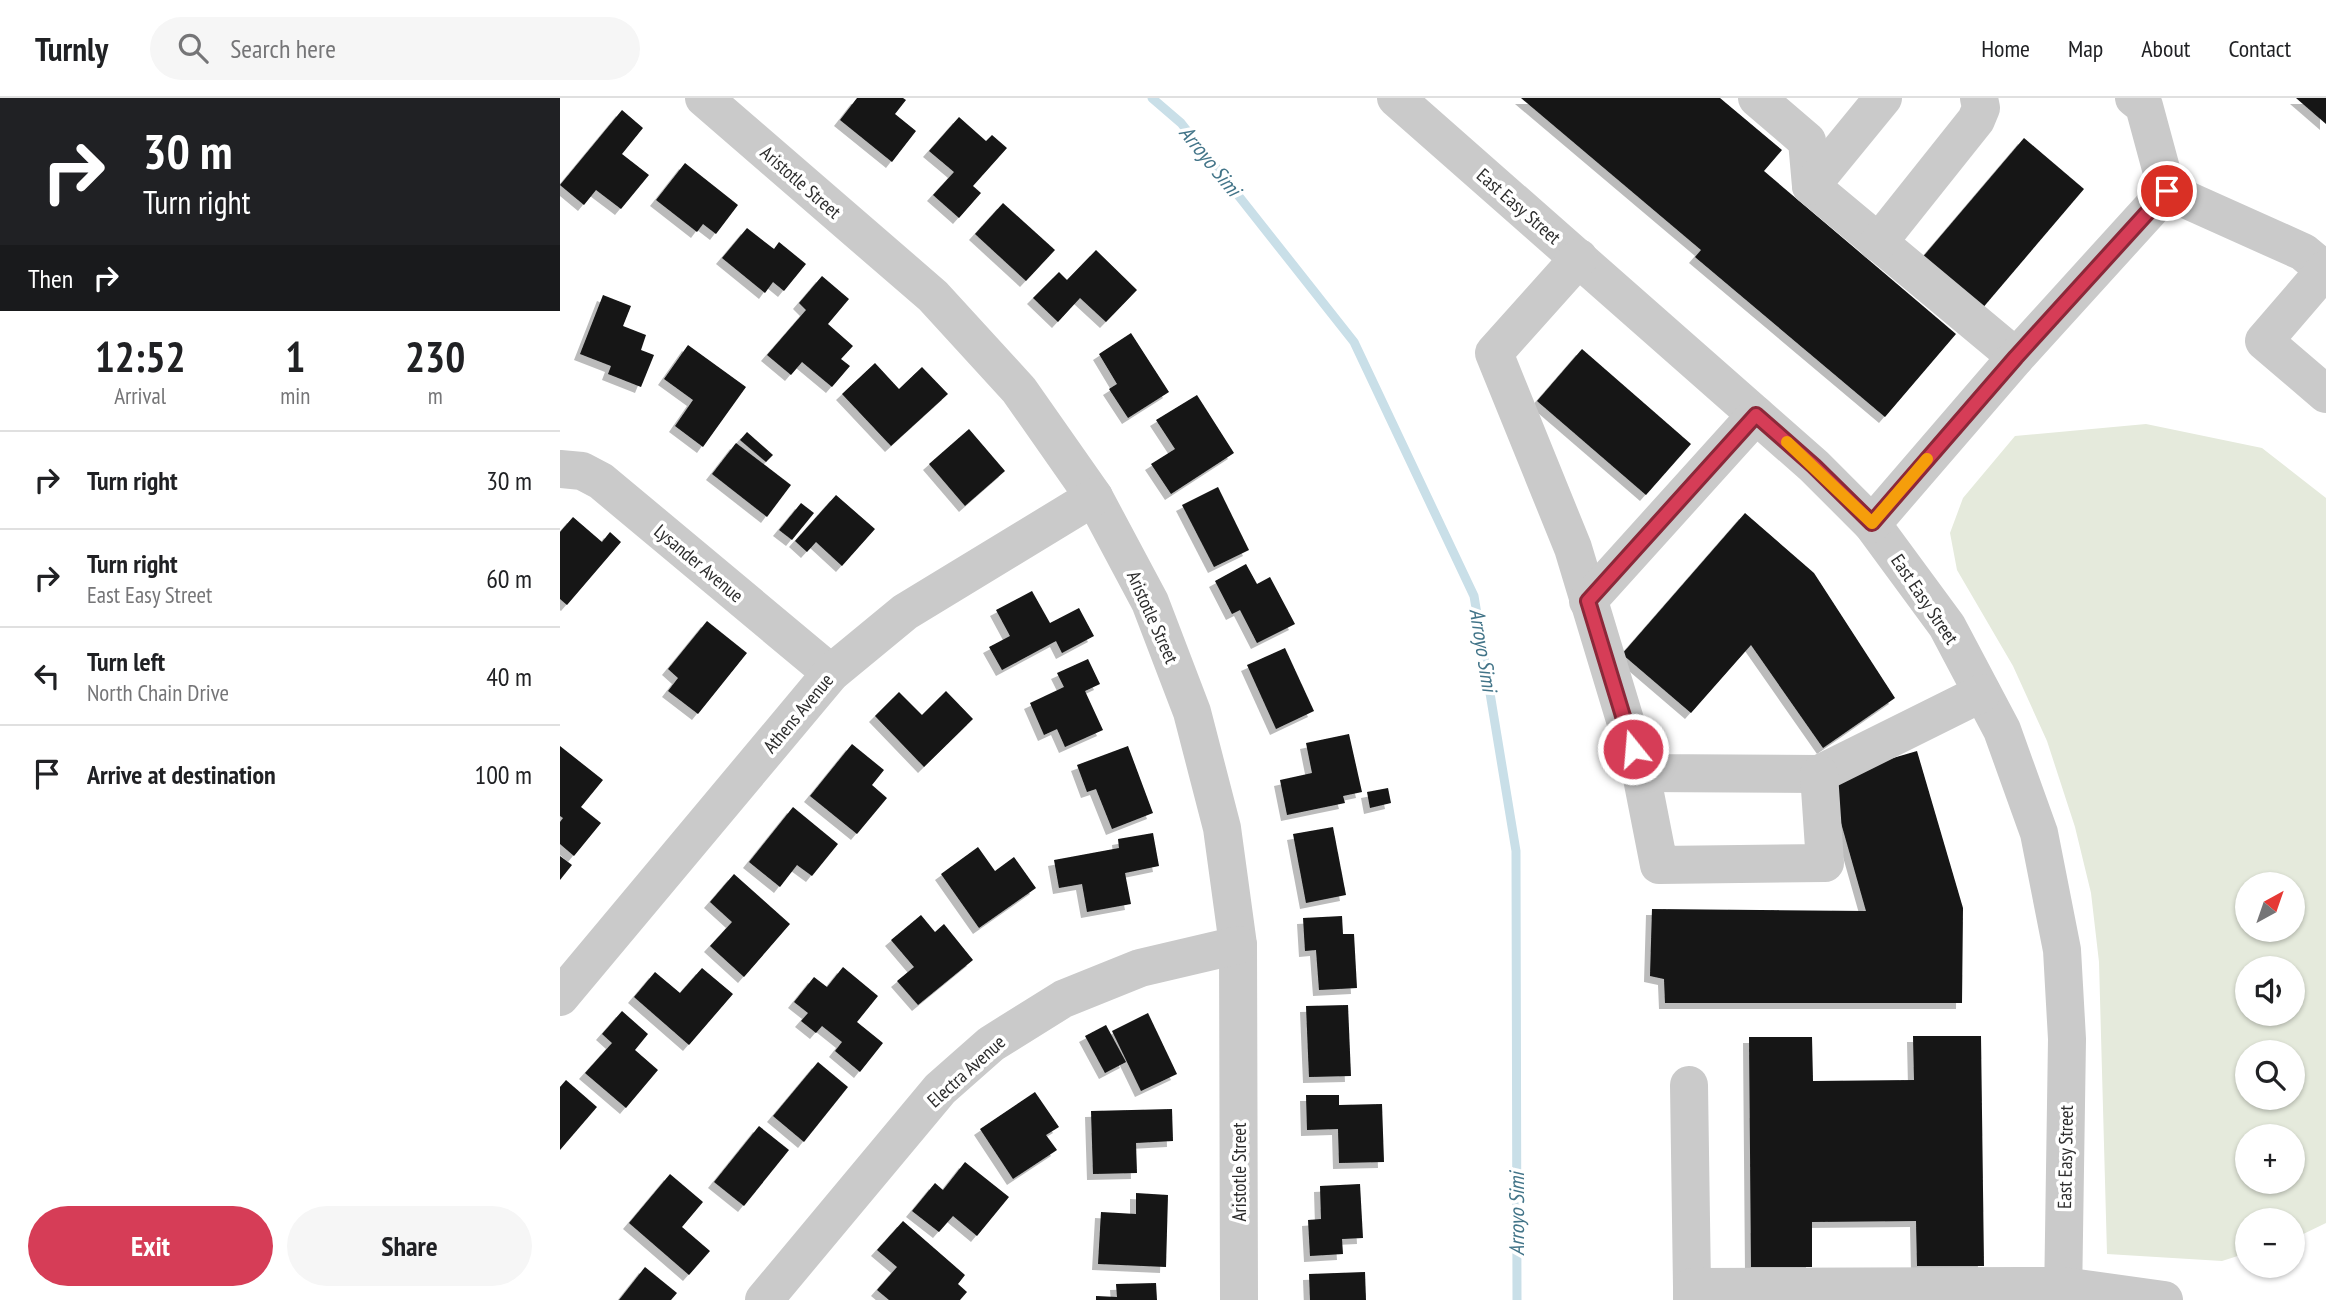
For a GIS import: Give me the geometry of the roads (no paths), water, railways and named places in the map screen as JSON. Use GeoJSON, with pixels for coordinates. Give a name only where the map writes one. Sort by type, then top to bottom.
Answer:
{"type":"FeatureCollection","features":[{"type":"Feature","properties":{"kind":"street","name":"Aristotle Street"},"geometry":{"type":"LineString","coordinates":[[704,98],[933,296],[1019,390],[1094,497],[1150,602],[1192,712],[1222,828],[1238,945],[1239,1300]]}},
{"type":"Feature","properties":{"kind":"street","name":"East Easy Street"},"geometry":{"type":"LineString","coordinates":[[1396,98],[1814,466],[1872,523],[1947,626],[2001,730],[2039,833],[2062,950],[2067,1039],[2063,1293]]}},
{"type":"Feature","properties":{"kind":"street"},"geometry":{"type":"LineString","coordinates":[[1811,187],[1883,98]]}},
{"type":"Feature","properties":{"kind":"street"},"geometry":{"type":"LineString","coordinates":[[1878,243],[1976,120],[1981,108],[1979,98]]}},
{"type":"Feature","properties":{"kind":"street"},"geometry":{"type":"LineString","coordinates":[[1765,101],[1807,141],[1811,187],[2016,357]]}},
{"type":"Feature","properties":{"kind":"street"},"geometry":{"type":"LineString","coordinates":[[2143,101],[2167,191]]}},
{"type":"Feature","properties":{"kind":"street"},"geometry":{"type":"LineString","coordinates":[[2167,191],[2303,252],[2326,270],[2264,341],[2326,394]]}},
{"type":"Feature","properties":{"kind":"street"},"geometry":{"type":"LineString","coordinates":[[1872,523],[2016,357],[2167,191]]}},
{"type":"Feature","properties":{"kind":"street"},"geometry":{"type":"LineString","coordinates":[[1578,258],[1494,353],[1573,548],[1641,773],[1659,865],[1825,863],[1819,774]]}},
{"type":"Feature","properties":{"kind":"street"},"geometry":{"type":"LineString","coordinates":[[1588,601],[1756,415]]}},
{"type":"Feature","properties":{"kind":"street","name":"Lysander Avenue"},"geometry":{"type":"LineString","coordinates":[[560,469],[582,471],[601,481],[831,673]]}},
{"type":"Feature","properties":{"kind":"street","name":"Athens Avenue"},"geometry":{"type":"LineString","coordinates":[[560,997],[831,673],[905,612],[1094,497]]}},
{"type":"Feature","properties":{"kind":"street"},"geometry":{"type":"LineString","coordinates":[[1641,773],[1819,774],[1982,693]]}},
{"type":"Feature","properties":{"kind":"street","name":"Electra Avenue"},"geometry":{"type":"LineString","coordinates":[[764,1300],[940,1089],[991,1044],[1063,999],[1140,968],[1238,945]]}},
{"type":"Feature","properties":{"kind":"street"},"geometry":{"type":"LineString","coordinates":[[1689,1085],[1692,1294],[2063,1293],[2164,1300]]}},
{"type":"Feature","properties":{"kind":"waterway","name":"Arroyo Simi"},"geometry":{"type":"LineString","coordinates":[[1152,98],[1181,123],[1354,342],[1474,596],[1516,851],[1517,1300]]}}]}
